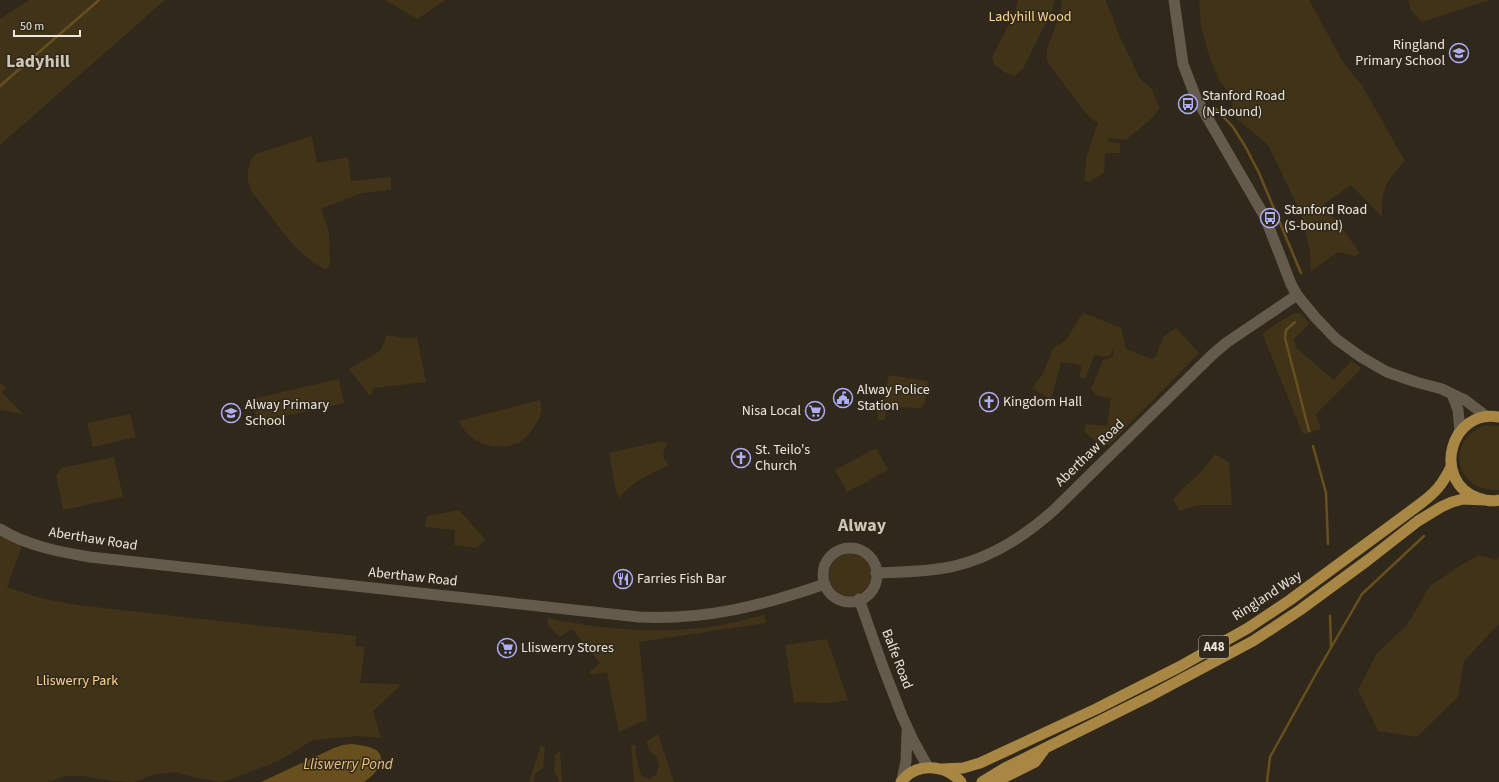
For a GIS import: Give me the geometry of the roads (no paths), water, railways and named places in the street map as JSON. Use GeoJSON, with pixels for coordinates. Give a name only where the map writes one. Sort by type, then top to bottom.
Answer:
{"type":"FeatureCollection","features":[{"type":"Feature","properties":{"kind":"main road","name":"Ringland Way"},"geometry":{"type":"LineString","coordinates":[[1484,500],[1472,496],[1455,478],[1451,467],[1450,454],[1460,431],[1468,424],[1476,419],[1486,416],[1499,416]]}},
{"type":"Feature","properties":{"kind":"main road","name":"Ringland Way"},"geometry":{"type":"LineString","coordinates":[[942,769],[963,768],[974,765],[1017,747],[1179,667],[1248,628],[1303,591],[1420,504],[1435,492],[1443,482],[1451,467]]}},
{"type":"Feature","properties":{"kind":"main road","name":"Ringland Way"},"geometry":{"type":"LineString","coordinates":[[982,782],[1005,768],[1152,695],[1252,641],[1300,610],[1418,521],[1441,507],[1463,499],[1499,500]]}},
{"type":"Feature","properties":{"kind":"main road","name":"Ringland Way"},"geometry":{"type":"LineString","coordinates":[[995,782],[1035,762],[1046,748]]}},
{"type":"Feature","properties":{"kind":"main road","name":"Balfe Road"},"geometry":{"type":"LineString","coordinates":[[901,781],[918,769],[928,767],[942,769],[952,773],[961,782]]}},
{"type":"Feature","properties":{"kind":"street"},"geometry":{"type":"LineString","coordinates":[[1174,0],[1183,64],[1196,98],[1265,217],[1291,284],[1297,295],[1315,318],[1336,340],[1361,357],[1387,372],[1442,389],[1464,400],[1486,416]]}},
{"type":"Feature","properties":{"kind":"street","name":"Aberthaw Road"},"geometry":{"type":"LineString","coordinates":[[876,573],[918,571],[958,566],[990,554],[1015,541],[1036,526],[1054,510],[1212,355],[1226,343],[1297,295]]}},
{"type":"Feature","properties":{"kind":"street"},"geometry":{"type":"LineString","coordinates":[[1452,394],[1458,410],[1460,431]]}},
{"type":"Feature","properties":{"kind":"street","name":"Aberthaw Road"},"geometry":{"type":"LineString","coordinates":[[0,529],[45,548],[90,557],[639,617],[663,617],[728,612],[764,604],[825,584]]}},
{"type":"Feature","properties":{"kind":"street"},"geometry":{"type":"LineString","coordinates":[[845,548],[857,549],[869,556],[873,562],[876,573],[875,583],[868,594],[859,599],[850,601],[836,598],[830,593],[825,584],[823,573],[828,559],[833,553],[845,548]]}},
{"type":"Feature","properties":{"kind":"street","name":"Balfe Road"},"geometry":{"type":"LineString","coordinates":[[859,599],[883,668],[907,728],[928,767]]}},
{"type":"Feature","properties":{"kind":"street","name":"Balfe Road"},"geometry":{"type":"LineString","coordinates":[[901,781],[906,761],[907,728]]}},
{"type":"Feature","properties":{"kind":"water","name":"Lliswerry Pond"},"geometry":{"type":"Polygon","coordinates":[[[352,744],[371,748],[380,754],[381,763],[379,768],[364,782],[261,782],[334,748],[352,744]]]}},
{"type":"Feature","properties":{"kind":"waterway"},"geometry":{"type":"LineString","coordinates":[[0,86],[99,0]]}},
{"type":"Feature","properties":{"kind":"waterway"},"geometry":{"type":"LineString","coordinates":[[1216,109],[1233,127],[1259,173],[1301,273]]}},
{"type":"Feature","properties":{"kind":"waterway"},"geometry":{"type":"LineString","coordinates":[[1295,322],[1286,330],[1285,338],[1309,431]]}},
{"type":"Feature","properties":{"kind":"waterway"},"geometry":{"type":"LineString","coordinates":[[1313,446],[1326,493],[1328,544]]}},
{"type":"Feature","properties":{"kind":"waterway"},"geometry":{"type":"LineString","coordinates":[[1267,782],[1270,757],[1362,594],[1424,536]]}},
{"type":"Feature","properties":{"kind":"waterway"},"geometry":{"type":"LineString","coordinates":[[1330,616],[1331,647]]}},
{"type":"Feature","properties":{"kind":"place","name":"Ringland Primary School"},"geometry":{"type":"Point","coordinates":[1459,53]}},
{"type":"Feature","properties":{"kind":"place","name":"Stanford Road (N-bound)"},"geometry":{"type":"Point","coordinates":[1188,104]}},
{"type":"Feature","properties":{"kind":"place","name":"Stanford Road (S-bound)"},"geometry":{"type":"Point","coordinates":[1270,218]}},
{"type":"Feature","properties":{"kind":"place","name":"Alway Police Station"},"geometry":{"type":"Point","coordinates":[843,398]}},
{"type":"Feature","properties":{"kind":"place","name":"Kingdom Hall"},"geometry":{"type":"Point","coordinates":[989,402]}},
{"type":"Feature","properties":{"kind":"place","name":"Nisa Local"},"geometry":{"type":"Point","coordinates":[815,411]}},
{"type":"Feature","properties":{"kind":"place","name":"Alway Primary School"},"geometry":{"type":"Point","coordinates":[231,413]}},
{"type":"Feature","properties":{"kind":"place","name":"St. Teilo's Church"},"geometry":{"type":"Point","coordinates":[741,458]}},
{"type":"Feature","properties":{"kind":"place","name":"Farries Fish Bar"},"geometry":{"type":"Point","coordinates":[623,579]}},
{"type":"Feature","properties":{"kind":"place","name":"Lliswerry Stores"},"geometry":{"type":"Point","coordinates":[507,648]}},
{"type":"Feature","properties":{"kind":"district","name":"Ladyhill"},"geometry":{"type":"Point","coordinates":[38,61]}},
{"type":"Feature","properties":{"kind":"district","name":"Alway"},"geometry":{"type":"Point","coordinates":[862,525]}},
{"type":"Feature","properties":{"kind":"park label","name":"Ladyhill Wood"},"geometry":{"type":"Point","coordinates":[1030,17]}},
{"type":"Feature","properties":{"kind":"park label","name":"Lliswerry Park"},"geometry":{"type":"Point","coordinates":[77,681]}}]}
